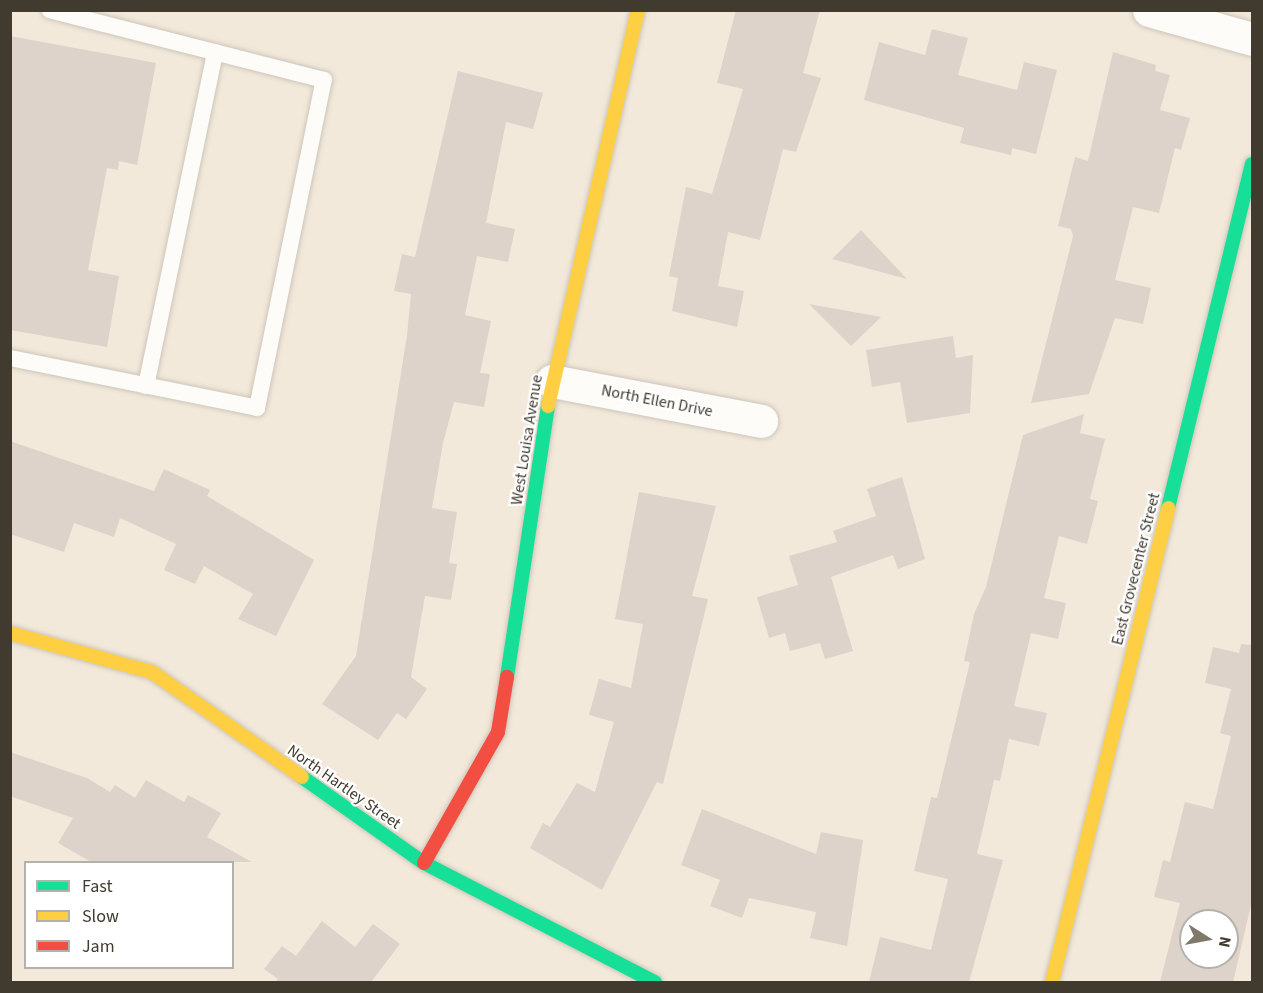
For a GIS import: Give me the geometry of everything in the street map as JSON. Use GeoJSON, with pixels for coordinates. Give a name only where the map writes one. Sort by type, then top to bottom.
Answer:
{"type":"FeatureCollection","features":[{"type":"Feature","properties":{"kind":"street","name":"West Louisa Avenue"},"geometry":{"type":"LineString","coordinates":[[424,863],[498,732],[552,381],[638,10]]}},
{"type":"Feature","properties":{"kind":"street"},"geometry":{"type":"LineString","coordinates":[[1149,10],[1252,39]]}},
{"type":"Feature","properties":{"kind":"street","name":"East Grovecenter Street"},"geometry":{"type":"LineString","coordinates":[[1052,982],[1252,164]]}},
{"type":"Feature","properties":{"kind":"street","name":"North Ellen Drive"},"geometry":{"type":"LineString","coordinates":[[552,381],[761,421]]}},
{"type":"Feature","properties":{"kind":"street","name":"North Hartley Street"},"geometry":{"type":"LineString","coordinates":[[10,633],[152,672],[424,863],[655,982]]}},
{"type":"Feature","properties":{"kind":"lane"},"geometry":{"type":"LineString","coordinates":[[10,358],[257,408],[324,81],[50,10]]}},
{"type":"Feature","properties":{"kind":"lane"},"geometry":{"type":"LineString","coordinates":[[146,386],[216,52]]}},
{"type":"Feature","properties":{"kind":"building"},"geometry":{"type":"Polygon","coordinates":[[[736,10],[820,10],[803,73],[821,78],[796,152],[783,149],[760,240],[728,232],[718,286],[744,291],[737,327],[672,311],[678,278],[669,276],[686,187],[712,194],[743,89],[717,83],[736,10]]]}},
{"type":"Feature","properties":{"kind":"building"},"geometry":{"type":"Polygon","coordinates":[[[932,29],[968,38],[958,75],[1017,90],[1024,62],[1057,70],[1036,154],[1012,148],[1011,155],[960,143],[964,128],[864,100],[879,42],[925,55],[932,29]]]}},
{"type":"Feature","properties":{"kind":"building"},"geometry":{"type":"Polygon","coordinates":[[[10,36],[156,63],[137,165],[119,161],[118,170],[107,168],[88,270],[119,276],[107,347],[10,330],[10,36]]]}},
{"type":"Feature","properties":{"kind":"building"},"geometry":{"type":"Polygon","coordinates":[[[1113,52],[1156,65],[1155,71],[1170,75],[1160,110],[1190,118],[1181,150],[1175,148],[1159,213],[1133,207],[1115,280],[1151,288],[1143,324],[1115,318],[1089,394],[1031,403],[1073,236],[1071,229],[1058,226],[1075,157],[1088,161],[1113,52]]]}},
{"type":"Feature","properties":{"kind":"building"},"geometry":{"type":"Polygon","coordinates":[[[458,71],[543,93],[533,129],[506,122],[486,223],[515,229],[508,262],[477,256],[465,315],[491,321],[480,373],[490,374],[484,407],[454,402],[443,443],[432,508],[457,512],[449,563],[457,564],[451,600],[425,596],[411,677],[427,689],[406,719],[397,713],[378,740],[322,704],[356,656],[407,335],[411,294],[394,291],[402,254],[415,257],[458,71]]]}},
{"type":"Feature","properties":{"kind":"building"},"geometry":{"type":"Polygon","coordinates":[[[861,230],[907,279],[832,259],[861,230]]]}},
{"type":"Feature","properties":{"kind":"building"},"geometry":{"type":"Polygon","coordinates":[[[809,304],[881,317],[851,346],[809,304]]]}},
{"type":"Feature","properties":{"kind":"building"},"geometry":{"type":"Polygon","coordinates":[[[953,336],[956,358],[973,355],[970,413],[907,423],[900,382],[872,387],[866,350],[953,336]]]}},
{"type":"Feature","properties":{"kind":"building"},"geometry":{"type":"Polygon","coordinates":[[[1084,414],[1080,433],[1105,439],[1090,499],[1098,501],[1087,544],[1059,536],[1044,598],[1066,603],[1058,639],[1031,633],[1014,706],[1047,713],[1039,746],[1009,739],[1000,781],[994,780],[977,854],[1003,860],[969,982],[869,982],[880,937],[931,950],[948,879],[914,871],[931,797],[937,798],[970,662],[964,661],[974,614],[986,587],[1023,435],[1084,414]]]}},
{"type":"Feature","properties":{"kind":"building"},"geometry":{"type":"Polygon","coordinates":[[[10,441],[154,491],[164,469],[210,490],[207,496],[314,560],[276,636],[238,619],[253,594],[204,566],[195,584],[164,570],[176,544],[120,518],[114,537],[74,523],[64,552],[10,534],[10,441]]]}},
{"type":"Feature","properties":{"kind":"building"},"geometry":{"type":"Polygon","coordinates":[[[902,477],[925,559],[898,569],[893,555],[831,577],[853,651],[825,659],[820,643],[790,651],[785,633],[769,638],[757,597],[798,585],[789,556],[837,542],[833,531],[876,516],[867,489],[902,477]]]}},
{"type":"Feature","properties":{"kind":"building"},"geometry":{"type":"Polygon","coordinates":[[[639,492],[716,506],[692,596],[708,599],[663,784],[657,782],[602,890],[530,848],[543,823],[550,827],[577,783],[595,792],[614,722],[589,715],[599,679],[631,688],[643,624],[615,619],[639,492]]]}},
{"type":"Feature","properties":{"kind":"building"},"geometry":{"type":"Polygon","coordinates":[[[1241,644],[1252,645],[1252,901],[1239,956],[1239,909],[1179,909],[1179,969],[1236,969],[1233,982],[1160,982],[1180,903],[1154,897],[1163,860],[1170,862],[1185,802],[1213,809],[1231,736],[1220,733],[1231,689],[1205,683],[1213,647],[1239,653],[1241,644]]]}},
{"type":"Feature","properties":{"kind":"building"},"geometry":{"type":"Polygon","coordinates":[[[10,752],[87,778],[110,792],[115,785],[135,798],[146,780],[184,802],[188,795],[221,813],[207,837],[252,862],[89,861],[58,843],[73,818],[10,796],[10,752]]]}},
{"type":"Feature","properties":{"kind":"building"},"geometry":{"type":"Polygon","coordinates":[[[702,809],[816,854],[821,832],[863,840],[847,946],[810,938],[816,912],[749,898],[742,918],[710,906],[720,880],[681,865],[702,809]]]}},
{"type":"Feature","properties":{"kind":"building"},"geometry":{"type":"Polygon","coordinates":[[[322,921],[355,947],[373,924],[400,944],[371,982],[275,982],[278,979],[264,969],[282,946],[296,956],[322,921]]]}},
{"type":"Feature","properties":{"kind":"traffic: fast"},"geometry":{"type":"LineString","coordinates":[[1168,508],[1252,164]]}},
{"type":"Feature","properties":{"kind":"traffic: fast"},"geometry":{"type":"LineString","coordinates":[[507,677],[548,406]]}},
{"type":"Feature","properties":{"kind":"traffic: fast"},"geometry":{"type":"LineString","coordinates":[[302,777],[424,863],[655,982]]}},
{"type":"Feature","properties":{"kind":"traffic: slow"},"geometry":{"type":"LineString","coordinates":[[548,406],[638,10]]}},
{"type":"Feature","properties":{"kind":"traffic: slow"},"geometry":{"type":"LineString","coordinates":[[1052,982],[1168,508]]}},
{"type":"Feature","properties":{"kind":"traffic: slow"},"geometry":{"type":"LineString","coordinates":[[10,633],[152,672],[302,777]]}},
{"type":"Feature","properties":{"kind":"traffic: jam"},"geometry":{"type":"LineString","coordinates":[[424,863],[498,732],[507,677]]}}]}
